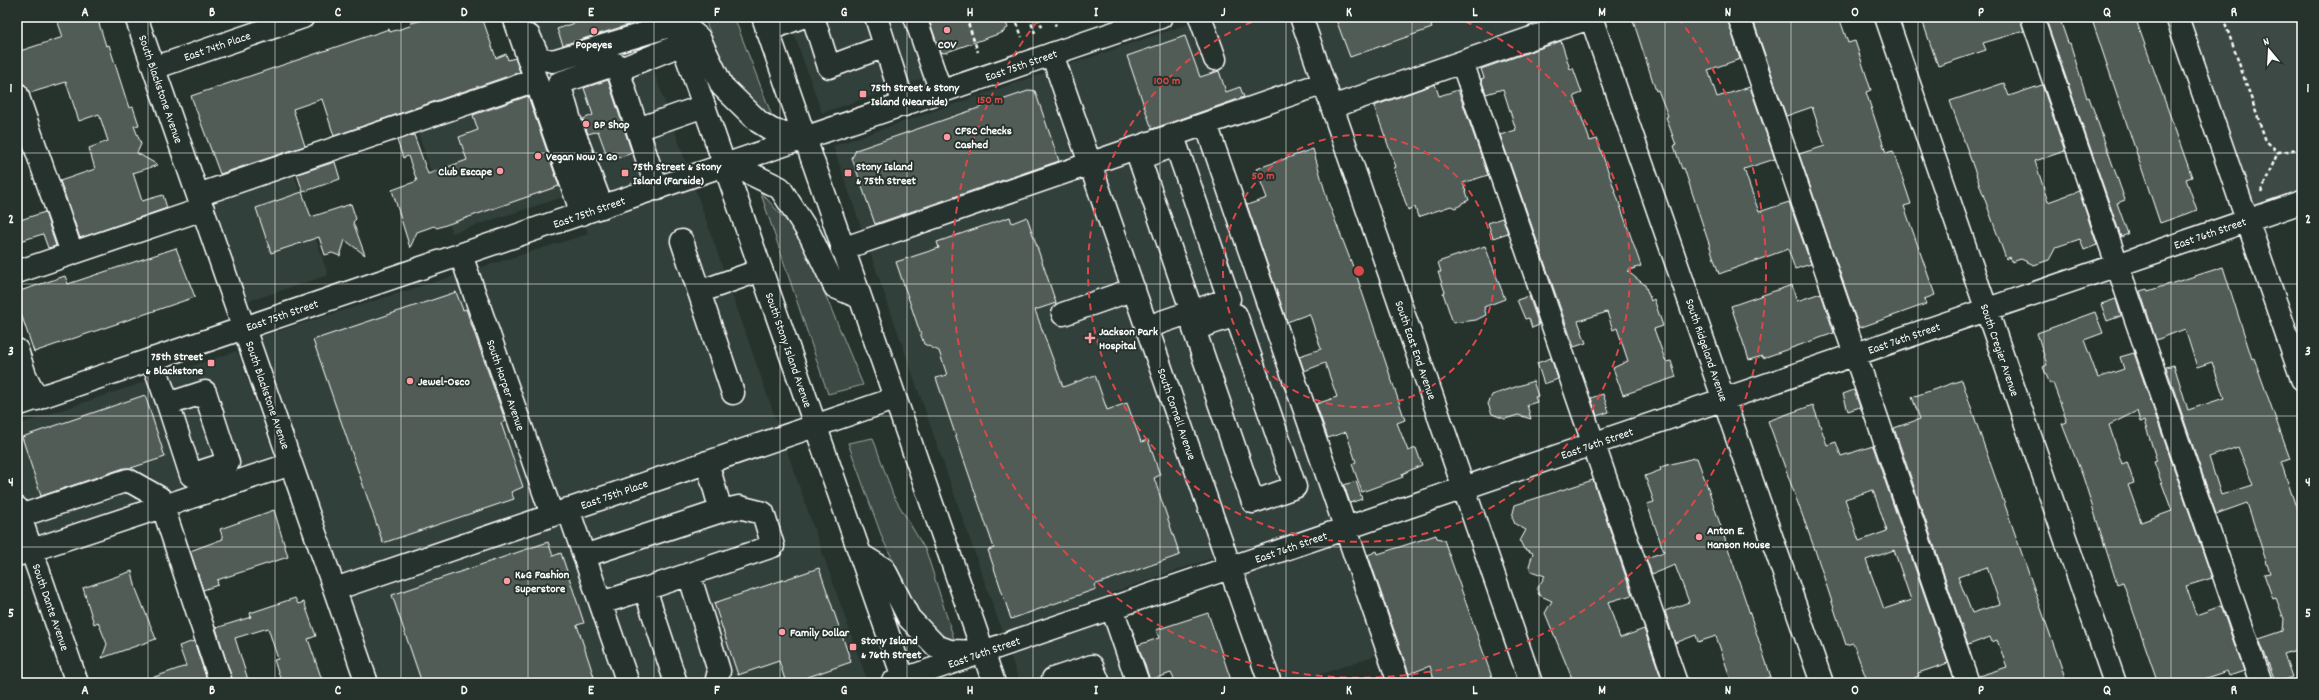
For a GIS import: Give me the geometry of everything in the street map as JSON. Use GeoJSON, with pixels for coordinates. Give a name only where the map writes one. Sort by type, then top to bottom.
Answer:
{"type":"FeatureCollection","features":[{"type":"Feature","properties":{"kind":"main road","name":"South Blackstone Avenue"},"geometry":{"type":"LineString","coordinates":[[136,17],[367,683]]}},
{"type":"Feature","properties":{"kind":"main road","name":"East 74th Place"},"geometry":{"type":"LineString","coordinates":[[154,68],[280,21],[302,17]]}},
{"type":"Feature","properties":{"kind":"main road"},"geometry":{"type":"LineString","coordinates":[[514,17],[536,80],[602,207]]}},
{"type":"Feature","properties":{"kind":"main road"},"geometry":{"type":"LineString","coordinates":[[525,17],[530,40],[539,58],[553,61],[676,26],[699,38],[722,86],[760,122],[772,130],[804,139]]}},
{"type":"Feature","properties":{"kind":"main road"},"geometry":{"type":"LineString","coordinates":[[802,17],[765,24],[894,399],[994,683]]}},
{"type":"Feature","properties":{"kind":"main road"},"geometry":{"type":"LineString","coordinates":[[813,17],[829,67],[885,46]]}},
{"type":"Feature","properties":{"kind":"main road"},"geometry":{"type":"LineString","coordinates":[[876,17],[904,105]]}},
{"type":"Feature","properties":{"kind":"main road"},"geometry":{"type":"LineString","coordinates":[[916,17],[941,92]]}},
{"type":"Feature","properties":{"kind":"main road","name":"East 75th Street"},"geometry":{"type":"LineString","coordinates":[[27,402],[244,327],[657,189],[1161,17]]}},
{"type":"Feature","properties":{"kind":"main road"},"geometry":{"type":"LineString","coordinates":[[1200,17],[1215,60]]}},
{"type":"Feature","properties":{"kind":"main road","name":"South East End Avenue"},"geometry":{"type":"LineString","coordinates":[[1301,17],[1531,683]]}},
{"type":"Feature","properties":{"kind":"main road"},"geometry":{"type":"LineString","coordinates":[[1332,108],[1591,17]]}},
{"type":"Feature","properties":{"kind":"main road","name":"South Ridgeland Avenue"},"geometry":{"type":"LineString","coordinates":[[1591,17],[1822,683]]}},
{"type":"Feature","properties":{"kind":"main road"},"geometry":{"type":"LineString","coordinates":[[1739,17],[1968,683]]}},
{"type":"Feature","properties":{"kind":"main road","name":"South Cregier Avenue"},"geometry":{"type":"LineString","coordinates":[[1886,17],[2115,683]]}},
{"type":"Feature","properties":{"kind":"main road"},"geometry":{"type":"LineString","coordinates":[[2032,17],[2261,683]]}},
{"type":"Feature","properties":{"kind":"main road"},"geometry":{"type":"LineString","coordinates":[[2177,17],[2302,379]]}},
{"type":"Feature","properties":{"kind":"main road"},"geometry":{"type":"LineString","coordinates":[[618,70],[676,26]]}},
{"type":"Feature","properties":{"kind":"main road","name":"South Stony Island Avenue"},"geometry":{"type":"LineString","coordinates":[[676,26],[904,682]]}},
{"type":"Feature","properties":{"kind":"main road","name":"South Cornell Avenue"},"geometry":{"type":"LineString","coordinates":[[1052,54],[1270,683]]}},
{"type":"Feature","properties":{"kind":"main road"},"geometry":{"type":"LineString","coordinates":[[1462,62],[1676,683]]}},
{"type":"Feature","properties":{"kind":"main road"},"geometry":{"type":"LineString","coordinates":[[582,214],[563,131],[559,83],[616,64],[657,189]]}},
{"type":"Feature","properties":{"kind":"main road"},"geometry":{"type":"LineString","coordinates":[[17,272],[72,253],[200,202],[536,80]]}},
{"type":"Feature","properties":{"kind":"main road"},"geometry":{"type":"LineString","coordinates":[[1137,153],[1206,124],[1324,83]]}},
{"type":"Feature","properties":{"kind":"main road"},"geometry":{"type":"LineString","coordinates":[[17,94],[72,253]]}},
{"type":"Feature","properties":{"kind":"main road"},"geometry":{"type":"LineString","coordinates":[[638,129],[704,106]]}},
{"type":"Feature","properties":{"kind":"main road"},"geometry":{"type":"LineString","coordinates":[[1206,124],[1399,683]]}},
{"type":"Feature","properties":{"kind":"main road"},"geometry":{"type":"LineString","coordinates":[[842,249],[1090,164],[1176,145],[1230,299],[1204,314],[1194,329],[1253,502],[1295,488],[1236,315],[1204,314],[1147,327]]}},
{"type":"Feature","properties":{"kind":"main road"},"geometry":{"type":"LineString","coordinates":[[1137,153],[1204,314]]}},
{"type":"Feature","properties":{"kind":"main road"},"geometry":{"type":"LineString","coordinates":[[725,166],[740,168],[780,188],[810,235],[835,287],[859,297]]}},
{"type":"Feature","properties":{"kind":"main road","name":"East 76th Street"},"geometry":{"type":"LineString","coordinates":[[904,682],[983,652],[2302,202]]}},
{"type":"Feature","properties":{"kind":"main road"},"geometry":{"type":"LineString","coordinates":[[682,241],[733,393]]}},
{"type":"Feature","properties":{"kind":"main road","name":"South Harper Avenue"},"geometry":{"type":"LineString","coordinates":[[460,255],[560,512],[584,556],[628,683]]}},
{"type":"Feature","properties":{"kind":"main road"},"geometry":{"type":"LineString","coordinates":[[699,292],[761,270]]}},
{"type":"Feature","properties":{"kind":"main road"},"geometry":{"type":"LineString","coordinates":[[1063,314],[1134,289]]}},
{"type":"Feature","properties":{"kind":"main road"},"geometry":{"type":"LineString","coordinates":[[17,350],[25,375],[27,402]]}},
{"type":"Feature","properties":{"kind":"main road"},"geometry":{"type":"LineString","coordinates":[[152,359],[168,404]]}},
{"type":"Feature","properties":{"kind":"main road","name":"East 75th Place"},"geometry":{"type":"LineString","coordinates":[[335,589],[894,399]]}},
{"type":"Feature","properties":{"kind":"main road"},"geometry":{"type":"LineString","coordinates":[[707,462],[721,511]]}},
{"type":"Feature","properties":{"kind":"main road"},"geometry":{"type":"LineString","coordinates":[[24,553],[291,464]]}},
{"type":"Feature","properties":{"kind":"main road"},"geometry":{"type":"LineString","coordinates":[[18,512],[128,480],[160,498],[221,683]]}},
{"type":"Feature","properties":{"kind":"main road"},"geometry":{"type":"LineString","coordinates":[[584,556],[721,511],[739,507],[763,513],[773,546],[600,603]]}},
{"type":"Feature","properties":{"kind":"main road","name":"South Dante Avenue"},"geometry":{"type":"LineString","coordinates":[[18,512],[24,553],[77,683]]}},
{"type":"Feature","properties":{"kind":"main road"},"geometry":{"type":"LineString","coordinates":[[860,555],[884,569],[910,618],[936,646],[950,651],[983,652]]}},
{"type":"Feature","properties":{"kind":"main road"},"geometry":{"type":"LineString","coordinates":[[689,574],[719,671],[716,683]]}},
{"type":"Feature","properties":{"kind":"main road"},"geometry":{"type":"LineString","coordinates":[[645,589],[676,683]]}},
{"type":"Feature","properties":{"kind":"main road"},"geometry":{"type":"LineString","coordinates":[[1112,608],[1138,683]]}},
{"type":"Feature","properties":{"kind":"main road"},"geometry":{"type":"LineString","coordinates":[[1055,683],[1053,679],[1092,666],[1099,683]]}},
{"type":"Feature","properties":{"kind":"path"},"geometry":{"type":"LineString","coordinates":[[966,17],[978,52]]}},
{"type":"Feature","properties":{"kind":"path"},"geometry":{"type":"LineString","coordinates":[[1029,17],[1035,33]]}},
{"type":"Feature","properties":{"kind":"path"},"geometry":{"type":"LineString","coordinates":[[1038,17],[1043,30]]}},
{"type":"Feature","properties":{"kind":"path"},"geometry":{"type":"LineString","coordinates":[[1052,17],[1056,26]]}},
{"type":"Feature","properties":{"kind":"path"},"geometry":{"type":"LineString","coordinates":[[2223,17],[2266,140],[2278,152]]}},
{"type":"Feature","properties":{"kind":"path"},"geometry":{"type":"LineString","coordinates":[[1017,23],[1022,37]]}},
{"type":"Feature","properties":{"kind":"path"},"geometry":{"type":"LineString","coordinates":[[2278,152],[2289,151],[2302,147]]}},
{"type":"Feature","properties":{"kind":"path"},"geometry":{"type":"LineString","coordinates":[[2261,192],[2278,152]]}},
{"type":"Feature","properties":{"kind":"shaded area"},"geometry":{"type":"Polygon","coordinates":[[[515,17],[635,17],[868,683],[379,683],[259,337],[588,234],[575,193],[452,233],[414,121],[536,80],[515,17]]]}},
{"type":"Feature","properties":{"kind":"shaded area"},"geometry":{"type":"Polygon","coordinates":[[[704,17],[734,17],[772,116],[758,117],[723,65],[704,17]]]}},
{"type":"Feature","properties":{"kind":"shaded area"},"geometry":{"type":"Polygon","coordinates":[[[788,17],[915,17],[935,74],[822,113],[788,17]]]}},
{"type":"Feature","properties":{"kind":"shaded area","name":"Jackson Park Hospital"},"geometry":{"type":"Polygon","coordinates":[[[1209,17],[1287,17],[1312,87],[1206,124],[1388,651],[1295,683],[1277,683],[1232,551],[1108,594],[1138,683],[1020,683],[833,146],[1045,73],[1077,168],[1097,161],[1065,66],[1209,17]]]}},
{"type":"Feature","properties":{"kind":"shaded area"},"geometry":{"type":"Polygon","coordinates":[[[1310,17],[1579,17],[1341,105],[1310,17]]]}},
{"type":"Feature","properties":{"kind":"shaded area"},"geometry":{"type":"Polygon","coordinates":[[[2186,17],[2302,17],[2302,198],[2254,214],[2186,17]]]}},
{"type":"Feature","properties":{"kind":"shaded area"},"geometry":{"type":"Polygon","coordinates":[[[290,163],[328,275],[246,302],[207,191],[290,163]]]}},
{"type":"Feature","properties":{"kind":"shaded area"},"geometry":{"type":"Polygon","coordinates":[[[760,191],[802,239],[863,385],[828,394],[760,191]]]}},
{"type":"Feature","properties":{"kind":"shaded area"},"geometry":{"type":"Polygon","coordinates":[[[237,351],[279,468],[40,548],[17,484],[17,425],[237,351]]]}},
{"type":"Feature","properties":{"kind":"shaded area"},"geometry":{"type":"Polygon","coordinates":[[[873,438],[893,495],[926,551],[954,639],[934,641],[883,540],[848,443],[873,438]]]}},
{"type":"Feature","properties":{"kind":"building"},"geometry":{"type":"Polygon","coordinates":[[[56,17],[97,17],[106,46],[109,45],[129,108],[133,107],[139,125],[134,126],[141,144],[137,153],[158,165],[133,173],[142,201],[163,195],[167,208],[80,238],[60,181],[95,169],[89,148],[108,141],[99,114],[79,121],[66,82],[30,93],[25,85],[17,82],[17,52],[63,37],[56,17]]]}},
{"type":"Feature","properties":{"kind":"building"},"geometry":{"type":"Polygon","coordinates":[[[435,17],[482,17],[496,58],[506,54],[508,60],[515,58],[520,72],[334,136],[322,99],[293,109],[305,146],[220,174],[191,96],[389,29],[390,32],[410,26],[411,23],[435,17]]]}},
{"type":"Feature","properties":{"kind":"building","name":"Popeyes"},"geometry":{"type":"Polygon","coordinates":[[[580,17],[625,17],[628,25],[563,45],[557,29],[581,21],[580,17]]]}},
{"type":"Feature","properties":{"kind":"building"},"geometry":{"type":"Polygon","coordinates":[[[928,17],[1004,17],[1008,28],[1004,30],[1004,32],[944,53],[940,52],[928,17]]]}},
{"type":"Feature","properties":{"kind":"building"},"geometry":{"type":"Polygon","coordinates":[[[1335,17],[1428,17],[1432,28],[1350,57],[1335,17]]]}},
{"type":"Feature","properties":{"kind":"building"},"geometry":{"type":"Polygon","coordinates":[[[1632,17],[1727,17],[1740,59],[1708,70],[1717,97],[1750,87],[1775,159],[1744,169],[1749,184],[1759,212],[1789,202],[1811,264],[1795,269],[1788,249],[1719,274],[1684,168],[1682,169],[1674,146],[1676,145],[1666,117],[1668,116],[1658,90],[1656,91],[1632,17]]]}},
{"type":"Feature","properties":{"kind":"building"},"geometry":{"type":"Polygon","coordinates":[[[1752,17],[1839,17],[1848,43],[1855,41],[1871,90],[1866,92],[1886,153],[1893,151],[1911,204],[1904,206],[1935,295],[1924,299],[1926,304],[1859,328],[1799,154],[1825,146],[1812,107],[1786,116],[1752,17]]]}},
{"type":"Feature","properties":{"kind":"building"},"geometry":{"type":"Polygon","coordinates":[[[1921,17],[2020,17],[2024,31],[1983,43],[1986,50],[1938,66],[1921,17]]]}},
{"type":"Feature","properties":{"kind":"building"},"geometry":{"type":"Polygon","coordinates":[[[2045,17],[2059,17],[2068,43],[2070,43],[2087,98],[2089,97],[2125,200],[2117,203],[2128,234],[2121,237],[2045,17]]]}},
{"type":"Feature","properties":{"kind":"building"},"geometry":{"type":"Polygon","coordinates":[[[2091,17],[2135,17],[2192,177],[2186,179],[2197,210],[2160,223],[2091,17]]]}},
{"type":"Feature","properties":{"kind":"building"},"geometry":{"type":"Polygon","coordinates":[[[1185,36],[1200,77],[1219,71],[1226,92],[1240,87],[1244,97],[1152,129],[1127,56],[1185,36]]]}},
{"type":"Feature","properties":{"kind":"building"},"geometry":{"type":"Polygon","coordinates":[[[1561,41],[1570,69],[1573,68],[1582,93],[1574,96],[1590,141],[1597,139],[1641,266],[1627,271],[1645,285],[1651,301],[1654,299],[1663,326],[1654,329],[1666,362],[1671,361],[1676,377],[1623,395],[1613,368],[1628,361],[1617,328],[1613,330],[1607,312],[1578,321],[1586,343],[1574,347],[1500,135],[1516,130],[1503,89],[1486,94],[1481,79],[1484,78],[1481,69],[1561,41]]]}},
{"type":"Feature","properties":{"kind":"building"},"geometry":{"type":"Polygon","coordinates":[[[608,80],[632,153],[609,161],[598,131],[588,134],[583,119],[593,115],[584,88],[608,80]]]}},
{"type":"Feature","properties":{"kind":"building"},"geometry":{"type":"Polygon","coordinates":[[[2004,83],[2009,96],[2042,85],[2065,151],[2035,161],[2048,202],[2079,191],[2097,245],[2084,250],[2080,239],[2056,247],[2049,260],[2034,265],[2021,259],[2012,262],[2010,257],[2006,259],[1950,101],[2004,83]]]}},
{"type":"Feature","properties":{"kind":"building"},"geometry":{"type":"Polygon","coordinates":[[[1435,84],[1439,96],[1458,90],[1488,175],[1463,183],[1469,200],[1461,205],[1455,208],[1451,206],[1418,217],[1415,207],[1408,210],[1394,168],[1396,167],[1374,106],[1435,84]]]}},
{"type":"Feature","properties":{"kind":"building"},"geometry":{"type":"Polygon","coordinates":[[[1031,90],[1035,91],[1059,161],[875,224],[852,158],[856,150],[1031,90]]]}},
{"type":"Feature","properties":{"kind":"building"},"geometry":{"type":"Polygon","coordinates":[[[528,96],[559,186],[437,228],[434,226],[417,232],[410,248],[392,190],[417,181],[408,156],[403,158],[397,140],[414,135],[428,174],[467,160],[459,137],[478,130],[473,115],[528,96]]]}},
{"type":"Feature","properties":{"kind":"building"},"geometry":{"type":"Polygon","coordinates":[[[1313,149],[1328,202],[1357,277],[1405,420],[1397,423],[1408,451],[1416,448],[1422,465],[1402,474],[1403,477],[1362,492],[1352,464],[1356,462],[1346,432],[1328,438],[1316,404],[1337,397],[1325,363],[1304,371],[1299,356],[1321,349],[1311,318],[1309,314],[1287,322],[1247,205],[1267,198],[1256,169],[1313,149]]]}},
{"type":"Feature","properties":{"kind":"building"},"geometry":{"type":"Polygon","coordinates":[[[335,162],[340,179],[303,192],[297,174],[335,162]]]}},
{"type":"Feature","properties":{"kind":"building"},"geometry":{"type":"Polygon","coordinates":[[[302,192],[311,217],[351,204],[356,219],[353,222],[365,255],[345,240],[340,256],[332,253],[325,255],[319,237],[271,253],[256,208],[302,192]]]}},
{"type":"Feature","properties":{"kind":"building"},"geometry":{"type":"Polygon","coordinates":[[[45,212],[56,246],[48,248],[43,234],[17,242],[17,221],[45,212]]]}},
{"type":"Feature","properties":{"kind":"building","name":"Jackson Park Hospital"},"geometry":{"type":"Polygon","coordinates":[[[1010,217],[1012,223],[1027,217],[1056,303],[1035,310],[1063,387],[1095,375],[1107,410],[1127,403],[1141,442],[1148,440],[1160,475],[1154,478],[1180,555],[1094,585],[1096,589],[1011,619],[988,550],[994,548],[936,378],[947,375],[939,351],[924,344],[896,262],[939,248],[937,242],[1010,217]]]}},
{"type":"Feature","properties":{"kind":"building"},"geometry":{"type":"Polygon","coordinates":[[[1502,218],[1508,233],[1493,238],[1488,223],[1502,218]]]}},
{"type":"Feature","properties":{"kind":"building"},"geometry":{"type":"Polygon","coordinates":[[[1485,246],[1505,299],[1484,307],[1486,315],[1476,320],[1453,323],[1443,293],[1445,292],[1438,272],[1441,272],[1438,262],[1485,246]]]}},
{"type":"Feature","properties":{"kind":"building"},"geometry":{"type":"Polygon","coordinates":[[[176,248],[195,297],[34,352],[17,302],[17,292],[65,276],[68,284],[176,248]]]}},
{"type":"Feature","properties":{"kind":"building"},"geometry":{"type":"Polygon","coordinates":[[[2223,267],[2252,359],[2254,358],[2290,459],[2282,462],[2282,465],[2295,504],[2298,509],[2302,508],[2302,648],[2284,654],[2292,677],[2276,683],[2259,639],[2283,631],[2284,619],[2276,598],[2273,599],[2264,574],[2270,573],[2247,503],[2216,514],[2166,367],[2174,365],[2188,410],[2224,398],[2212,362],[2197,367],[2185,329],[2156,340],[2140,291],[2147,289],[2148,291],[2223,267]],[[2238,447],[2209,457],[2221,495],[2253,485],[2238,447]]]}},
{"type":"Feature","properties":{"kind":"building"},"geometry":{"type":"Polygon","coordinates":[[[1792,285],[1797,301],[1821,293],[1834,333],[1763,358],[1762,356],[1749,360],[1731,306],[1792,285]]]}},
{"type":"Feature","properties":{"kind":"building","name":"Jewel-Osco"},"geometry":{"type":"Polygon","coordinates":[[[456,292],[463,310],[466,309],[506,421],[501,423],[523,487],[511,492],[514,499],[383,543],[313,340],[456,292]]]}},
{"type":"Feature","properties":{"kind":"building"},"geometry":{"type":"Polygon","coordinates":[[[1529,296],[1539,325],[1532,328],[1529,318],[1525,319],[1517,300],[1529,296]]]}},
{"type":"Feature","properties":{"kind":"building"},"geometry":{"type":"Polygon","coordinates":[[[2116,299],[2121,316],[2107,321],[2101,304],[2116,299]]]}},
{"type":"Feature","properties":{"kind":"building"},"geometry":{"type":"Polygon","coordinates":[[[2095,312],[2103,333],[2084,340],[2098,378],[2124,369],[2120,357],[2134,353],[2212,578],[2186,586],[2196,615],[2221,606],[2244,671],[2229,676],[2227,671],[2191,683],[2158,683],[2123,582],[2117,584],[2083,477],[2062,424],[2067,422],[2053,383],[2050,384],[2043,367],[2047,365],[2037,333],[2095,312]],[[2137,411],[2109,425],[2122,464],[2127,462],[2134,483],[2128,485],[2141,522],[2172,511],[2154,462],[2157,461],[2144,421],[2140,422],[2137,411]]]}},
{"type":"Feature","properties":{"kind":"building"},"geometry":{"type":"Polygon","coordinates":[[[1551,358],[1558,379],[1544,384],[1537,363],[1551,358]]]}},
{"type":"Feature","properties":{"kind":"building"},"geometry":{"type":"Polygon","coordinates":[[[1962,380],[2067,683],[1980,683],[1979,676],[2007,667],[1997,640],[1992,642],[1990,637],[1968,645],[1894,428],[1920,419],[1912,397],[1962,380]],[[1987,567],[1958,577],[1972,613],[2000,604],[1987,567]]]}},
{"type":"Feature","properties":{"kind":"building"},"geometry":{"type":"Polygon","coordinates":[[[1533,381],[1538,396],[1535,397],[1537,402],[1527,405],[1531,419],[1518,415],[1505,419],[1492,414],[1488,404],[1492,395],[1533,381]]]}},
{"type":"Feature","properties":{"kind":"building"},"geometry":{"type":"Polygon","coordinates":[[[1854,390],[1860,407],[1848,411],[1843,394],[1854,390]]]}},
{"type":"Feature","properties":{"kind":"building"},"geometry":{"type":"Polygon","coordinates":[[[1603,394],[1609,412],[1597,416],[1591,398],[1603,394]]]}},
{"type":"Feature","properties":{"kind":"building"},"geometry":{"type":"Polygon","coordinates":[[[145,395],[165,457],[131,468],[124,468],[41,496],[22,437],[145,395]]]}},
{"type":"Feature","properties":{"kind":"building"},"geometry":{"type":"Polygon","coordinates":[[[1813,405],[1827,445],[1836,442],[1841,456],[1873,446],[1948,663],[1918,673],[1919,676],[1914,678],[1916,683],[1868,683],[1853,643],[1846,645],[1815,550],[1768,421],[1813,405]],[[1873,490],[1845,499],[1859,541],[1887,531],[1873,490]],[[1894,550],[1866,560],[1884,609],[1911,600],[1894,550]]]}},
{"type":"Feature","properties":{"kind":"building"},"geometry":{"type":"Polygon","coordinates":[[[1697,458],[1708,488],[1771,677],[1753,683],[1732,683],[1716,636],[1698,642],[1696,635],[1675,643],[1665,611],[1689,602],[1675,565],[1652,574],[1646,558],[1664,552],[1647,504],[1654,502],[1645,476],[1661,470],[1660,467],[1697,458]]]}},
{"type":"Feature","properties":{"kind":"building"},"geometry":{"type":"Polygon","coordinates":[[[1593,480],[1632,595],[1608,602],[1620,638],[1644,629],[1663,683],[1574,683],[1545,613],[1552,601],[1539,595],[1537,589],[1545,576],[1531,571],[1529,566],[1533,553],[1524,549],[1520,541],[1526,530],[1515,524],[1512,517],[1515,505],[1593,480]]]}},
{"type":"Feature","properties":{"kind":"building"},"geometry":{"type":"Polygon","coordinates":[[[1356,481],[1362,499],[1350,503],[1344,485],[1356,481]]]}},
{"type":"Feature","properties":{"kind":"building"},"geometry":{"type":"Polygon","coordinates":[[[274,510],[288,557],[217,580],[218,585],[203,590],[190,551],[223,539],[220,529],[274,510]]]}},
{"type":"Feature","properties":{"kind":"building"},"geometry":{"type":"Polygon","coordinates":[[[1436,535],[1437,538],[1444,540],[1494,683],[1435,683],[1430,666],[1409,674],[1368,555],[1377,551],[1378,554],[1436,535]]]}},
{"type":"Feature","properties":{"kind":"building"},"geometry":{"type":"Polygon","coordinates":[[[548,542],[553,556],[561,553],[584,623],[577,625],[596,683],[422,683],[392,595],[548,542]]]}},
{"type":"Feature","properties":{"kind":"building","name":"Family Dollar"},"geometry":{"type":"Polygon","coordinates":[[[819,568],[851,662],[791,683],[786,683],[779,661],[738,675],[714,603],[819,568]]]}},
{"type":"Feature","properties":{"kind":"building"},"geometry":{"type":"Polygon","coordinates":[[[132,571],[136,589],[156,639],[102,658],[107,644],[98,622],[94,624],[83,588],[132,571]]]}},
{"type":"Feature","properties":{"kind":"building"},"geometry":{"type":"Polygon","coordinates":[[[295,598],[298,604],[304,602],[316,636],[308,639],[323,683],[282,683],[274,660],[278,659],[268,628],[235,638],[249,683],[233,683],[216,628],[251,617],[250,613],[295,598]]]}},
{"type":"Feature","properties":{"kind":"building"},"geometry":{"type":"Polygon","coordinates":[[[1208,613],[1232,683],[1176,683],[1171,673],[1150,680],[1138,645],[1159,638],[1156,630],[1208,613]]]}},
{"type":"Feature","properties":{"kind":"building"},"geometry":{"type":"Polygon","coordinates":[[[194,641],[208,683],[143,683],[143,681],[186,666],[179,646],[194,641]]]}},
{"type":"Feature","properties":{"kind":"place","name":"COV"},"geometry":{"type":"Point","coordinates":[947,30]}},
{"type":"Feature","properties":{"kind":"place","name":"Popeyes"},"geometry":{"type":"Point","coordinates":[594,31]}},
{"type":"Feature","properties":{"kind":"place","name":"75th Street & Stony Island (Nearside)"},"geometry":{"type":"Point","coordinates":[863,94]}},
{"type":"Feature","properties":{"kind":"place","name":"BP Shop"},"geometry":{"type":"Point","coordinates":[586,124]}},
{"type":"Feature","properties":{"kind":"place","name":"CFSC Checks Cashed"},"geometry":{"type":"Point","coordinates":[947,137]}},
{"type":"Feature","properties":{"kind":"place","name":"Vegan Now 2 Go"},"geometry":{"type":"Point","coordinates":[538,156]}},
{"type":"Feature","properties":{"kind":"place","name":"Club Escape"},"geometry":{"type":"Point","coordinates":[500,171]}},
{"type":"Feature","properties":{"kind":"place","name":"75th Street & Stony Island (Farside)"},"geometry":{"type":"Point","coordinates":[625,173]}},
{"type":"Feature","properties":{"kind":"place","name":"Stony Island & 75th Street"},"geometry":{"type":"Point","coordinates":[848,173]}},
{"type":"Feature","properties":{"kind":"place","name":"Jackson Park Hospital"},"geometry":{"type":"Point","coordinates":[1090,338]}},
{"type":"Feature","properties":{"kind":"place","name":"75th Street & Blackstone"},"geometry":{"type":"Point","coordinates":[211,363]}},
{"type":"Feature","properties":{"kind":"place","name":"Jewel-Osco"},"geometry":{"type":"Point","coordinates":[410,381]}},
{"type":"Feature","properties":{"kind":"place","name":"Anton E. Hanson House"},"geometry":{"type":"Point","coordinates":[1699,537]}},
{"type":"Feature","properties":{"kind":"place","name":"K&G Fashion Superstore"},"geometry":{"type":"Point","coordinates":[507,581]}},
{"type":"Feature","properties":{"kind":"place","name":"Family Dollar"},"geometry":{"type":"Point","coordinates":[782,632]}},
{"type":"Feature","properties":{"kind":"place","name":"Stony Island & 76th Street"},"geometry":{"type":"Point","coordinates":[853,647]}}]}
